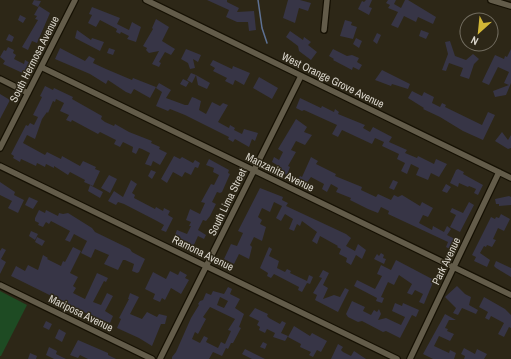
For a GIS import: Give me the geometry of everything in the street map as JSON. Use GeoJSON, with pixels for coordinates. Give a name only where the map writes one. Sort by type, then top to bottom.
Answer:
{"type":"FeatureCollection","features":[{"type":"Feature","properties":{"kind":"street","name":"South Hermosa Avenue"},"geometry":{"type":"LineString","coordinates":[[0,148],[75,0]]}},
{"type":"Feature","properties":{"kind":"street","name":"West Orange Grove Avenue"},"geometry":{"type":"LineString","coordinates":[[146,0],[511,178]]}},
{"type":"Feature","properties":{"kind":"street"},"geometry":{"type":"LineString","coordinates":[[324,30],[327,0]]}},
{"type":"Feature","properties":{"kind":"street"},"geometry":{"type":"LineString","coordinates":[[491,0],[511,6]]}},
{"type":"Feature","properties":{"kind":"street","name":"Manzanita Avenue"},"geometry":{"type":"LineString","coordinates":[[41,67],[511,295]]}},
{"type":"Feature","properties":{"kind":"street","name":"South Lima Street"},"geometry":{"type":"LineString","coordinates":[[160,359],[301,76]]}},
{"type":"Feature","properties":{"kind":"street"},"geometry":{"type":"LineString","coordinates":[[0,79],[28,93]]}},
{"type":"Feature","properties":{"kind":"street","name":"Ramona Avenue"},"geometry":{"type":"LineString","coordinates":[[0,166],[397,359]]}},
{"type":"Feature","properties":{"kind":"street","name":"Park Avenue"},"geometry":{"type":"LineString","coordinates":[[410,359],[499,172]]}},
{"type":"Feature","properties":{"kind":"street","name":"Mariposa Avenue"},"geometry":{"type":"LineString","coordinates":[[0,285],[152,359]]}},
{"type":"Feature","properties":{"kind":"green space"},"geometry":{"type":"Polygon","coordinates":[[[0,291],[27,305],[1,356],[0,356],[0,291]]]}},
{"type":"Feature","properties":{"kind":"building"},"geometry":{"type":"Polygon","coordinates":[[[34,0],[41,1],[38,7],[32,4],[34,0]]]}},
{"type":"Feature","properties":{"kind":"building"},"geometry":{"type":"Polygon","coordinates":[[[207,0],[227,0],[227,2],[239,8],[237,12],[254,11],[256,30],[249,31],[248,22],[237,22],[226,17],[229,10],[207,0]]]}},
{"type":"Feature","properties":{"kind":"building"},"geometry":{"type":"Polygon","coordinates":[[[288,0],[300,0],[311,3],[308,11],[299,8],[295,23],[283,18],[288,0]]]}},
{"type":"Feature","properties":{"kind":"building"},"geometry":{"type":"Polygon","coordinates":[[[366,0],[372,0],[369,7],[372,8],[369,15],[358,9],[362,1],[364,2],[366,0]]]}},
{"type":"Feature","properties":{"kind":"building"},"geometry":{"type":"Polygon","coordinates":[[[388,0],[396,0],[394,4],[401,8],[405,0],[408,0],[436,17],[433,24],[418,17],[416,22],[404,16],[398,28],[391,25],[398,12],[388,8],[390,5],[386,3],[388,0]]]}},
{"type":"Feature","properties":{"kind":"building"},"geometry":{"type":"Polygon","coordinates":[[[39,6],[50,13],[37,43],[32,41],[28,50],[22,47],[38,20],[35,19],[37,16],[34,15],[39,6]]]}},
{"type":"Feature","properties":{"kind":"building"},"geometry":{"type":"Polygon","coordinates":[[[92,7],[120,18],[117,24],[129,30],[132,22],[141,27],[136,42],[127,39],[129,36],[121,32],[120,34],[116,32],[117,29],[100,20],[96,27],[88,23],[92,15],[89,14],[92,7]]]}},
{"type":"Feature","properties":{"kind":"building"},"geometry":{"type":"Polygon","coordinates":[[[20,15],[26,18],[23,23],[18,20],[20,15]]]}},
{"type":"Feature","properties":{"kind":"building"},"geometry":{"type":"Polygon","coordinates":[[[156,19],[169,27],[162,41],[175,49],[171,55],[165,52],[159,62],[161,63],[159,67],[152,64],[159,51],[149,53],[146,50],[147,48],[143,46],[153,29],[152,28],[156,19]]]}},
{"type":"Feature","properties":{"kind":"building"},"geometry":{"type":"Polygon","coordinates":[[[345,20],[352,22],[351,25],[357,27],[353,39],[340,36],[345,20]]]}},
{"type":"Feature","properties":{"kind":"building"},"geometry":{"type":"Polygon","coordinates":[[[77,30],[91,40],[92,38],[104,42],[100,51],[75,38],[77,30]]]}},
{"type":"Feature","properties":{"kind":"building"},"geometry":{"type":"Polygon","coordinates":[[[421,30],[429,33],[426,39],[419,36],[421,30]]]}},
{"type":"Feature","properties":{"kind":"building"},"geometry":{"type":"Polygon","coordinates":[[[290,31],[303,40],[304,37],[311,42],[308,45],[317,52],[311,60],[299,51],[298,46],[286,37],[290,31]]]}},
{"type":"Feature","properties":{"kind":"building"},"geometry":{"type":"Polygon","coordinates":[[[377,33],[381,35],[377,44],[373,41],[377,33]]]}},
{"type":"Feature","properties":{"kind":"building"},"geometry":{"type":"Polygon","coordinates":[[[9,34],[14,37],[12,42],[6,40],[9,34]]]}},
{"type":"Feature","properties":{"kind":"building"},"geometry":{"type":"Polygon","coordinates":[[[356,38],[362,41],[359,48],[353,44],[356,38]]]}},
{"type":"Feature","properties":{"kind":"building"},"geometry":{"type":"Polygon","coordinates":[[[450,41],[455,56],[466,60],[473,54],[479,59],[474,64],[469,79],[460,76],[463,68],[449,63],[446,71],[442,70],[448,54],[445,42],[450,41]]]}},
{"type":"Feature","properties":{"kind":"building"},"geometry":{"type":"Polygon","coordinates":[[[8,47],[14,50],[13,53],[16,55],[14,59],[24,64],[25,60],[32,64],[27,75],[3,64],[5,61],[0,57],[4,50],[6,51],[8,47]]]}},
{"type":"Feature","properties":{"kind":"building"},"geometry":{"type":"Polygon","coordinates":[[[60,48],[85,61],[89,56],[95,59],[93,63],[132,80],[133,78],[156,87],[150,98],[134,89],[131,94],[126,92],[108,80],[106,84],[90,74],[55,59],[60,48]]]}},
{"type":"Feature","properties":{"kind":"building"},"geometry":{"type":"Polygon","coordinates":[[[109,48],[115,50],[113,55],[107,53],[109,48]]]}},
{"type":"Feature","properties":{"kind":"building"},"geometry":{"type":"Polygon","coordinates":[[[186,49],[201,55],[198,62],[193,59],[195,68],[190,69],[188,63],[181,59],[186,49]]]}},
{"type":"Feature","properties":{"kind":"building"},"geometry":{"type":"Polygon","coordinates":[[[333,49],[347,56],[352,55],[359,58],[357,62],[362,65],[359,70],[353,67],[352,70],[333,60],[334,59],[329,56],[333,49]]]}},
{"type":"Feature","properties":{"kind":"building"},"geometry":{"type":"Polygon","coordinates":[[[511,49],[511,83],[506,95],[495,97],[493,91],[509,85],[504,83],[509,72],[498,67],[489,85],[482,82],[495,55],[504,59],[505,56],[507,57],[511,49]]]}},
{"type":"Feature","properties":{"kind":"building"},"geometry":{"type":"Polygon","coordinates":[[[213,60],[232,69],[233,66],[250,73],[244,85],[235,80],[233,85],[225,81],[227,78],[213,71],[215,68],[210,65],[213,60]]]}},
{"type":"Feature","properties":{"kind":"building"},"geometry":{"type":"Polygon","coordinates":[[[382,70],[410,84],[408,89],[392,84],[391,86],[375,80],[382,70]]]}},
{"type":"Feature","properties":{"kind":"building"},"geometry":{"type":"Polygon","coordinates":[[[191,73],[196,75],[192,83],[187,80],[191,73]]]}},
{"type":"Feature","properties":{"kind":"building"},"geometry":{"type":"Polygon","coordinates":[[[196,75],[210,83],[207,89],[198,85],[196,75]]]}},
{"type":"Feature","properties":{"kind":"building"},"geometry":{"type":"Polygon","coordinates":[[[259,77],[278,88],[272,99],[253,88],[259,77]]]}},
{"type":"Feature","properties":{"kind":"building"},"geometry":{"type":"Polygon","coordinates":[[[183,79],[189,82],[186,87],[180,84],[183,79]]]}},
{"type":"Feature","properties":{"kind":"building"},"geometry":{"type":"Polygon","coordinates":[[[159,83],[171,90],[166,98],[188,105],[192,97],[195,98],[201,101],[199,110],[206,114],[212,102],[220,106],[223,103],[228,105],[218,122],[229,128],[230,125],[235,128],[234,130],[242,134],[244,129],[258,133],[255,141],[252,139],[249,147],[235,139],[233,142],[228,139],[229,137],[185,115],[170,109],[168,111],[156,106],[162,92],[156,88],[159,83]]]}},
{"type":"Feature","properties":{"kind":"building"},"geometry":{"type":"Polygon","coordinates":[[[45,86],[53,90],[54,88],[73,97],[72,99],[102,116],[101,119],[105,122],[114,126],[115,124],[129,132],[152,141],[151,143],[160,147],[159,149],[167,153],[160,165],[153,161],[151,166],[145,164],[150,153],[142,149],[139,148],[136,154],[132,152],[133,147],[123,142],[120,147],[114,144],[116,140],[100,132],[98,134],[72,120],[71,122],[66,120],[69,115],[60,111],[64,103],[56,99],[55,102],[53,101],[48,113],[47,112],[42,119],[35,139],[27,135],[23,143],[45,155],[47,152],[61,159],[62,156],[80,166],[83,161],[96,167],[95,169],[100,171],[93,186],[84,182],[85,180],[70,172],[68,175],[54,166],[54,168],[46,164],[45,167],[37,163],[36,166],[21,159],[20,162],[13,158],[14,156],[11,154],[26,125],[28,126],[30,123],[34,125],[38,117],[33,115],[42,97],[40,96],[45,86]]]}},
{"type":"Feature","properties":{"kind":"building"},"geometry":{"type":"Polygon","coordinates":[[[412,91],[422,96],[424,92],[434,97],[432,103],[440,107],[442,103],[446,105],[445,107],[482,125],[488,112],[495,115],[483,140],[423,109],[424,108],[408,98],[412,91]]]}},
{"type":"Feature","properties":{"kind":"building"},"geometry":{"type":"Polygon","coordinates":[[[0,94],[10,100],[0,119],[0,94]]]}},
{"type":"Feature","properties":{"kind":"building"},"geometry":{"type":"Polygon","coordinates":[[[300,98],[321,108],[322,106],[334,112],[335,109],[339,112],[338,114],[365,125],[363,128],[370,132],[373,127],[392,137],[389,142],[407,150],[405,153],[417,158],[418,156],[434,164],[436,159],[447,164],[439,177],[431,173],[428,180],[416,175],[419,168],[411,164],[407,174],[401,171],[405,163],[397,159],[399,154],[382,146],[384,142],[375,138],[372,144],[342,130],[338,137],[332,134],[337,125],[304,110],[302,111],[296,108],[300,98]]]}},
{"type":"Feature","properties":{"kind":"building"},"geometry":{"type":"Polygon","coordinates":[[[296,119],[307,127],[304,132],[312,135],[305,145],[296,141],[291,150],[296,152],[288,166],[290,167],[287,175],[275,170],[277,165],[272,162],[274,157],[279,160],[283,152],[278,149],[296,119]]]}},
{"type":"Feature","properties":{"kind":"building"},"geometry":{"type":"Polygon","coordinates":[[[502,132],[508,140],[511,135],[511,148],[508,149],[495,141],[502,132]]]}},
{"type":"Feature","properties":{"kind":"building"},"geometry":{"type":"Polygon","coordinates":[[[174,156],[180,159],[182,157],[193,163],[195,160],[200,163],[198,168],[195,167],[191,175],[185,172],[182,177],[173,172],[167,183],[161,179],[174,156]]]}},
{"type":"Feature","properties":{"kind":"building"},"geometry":{"type":"Polygon","coordinates":[[[311,157],[318,161],[316,164],[336,174],[335,176],[362,187],[361,190],[376,197],[378,194],[391,200],[394,195],[398,197],[402,195],[420,206],[422,202],[433,208],[428,217],[423,215],[419,223],[432,230],[433,226],[444,232],[447,226],[451,229],[447,235],[457,240],[452,250],[446,247],[448,242],[388,214],[389,211],[381,207],[378,213],[368,209],[350,200],[351,198],[336,192],[338,188],[331,184],[327,192],[322,189],[324,184],[311,177],[305,185],[297,181],[300,176],[302,177],[311,157]]]}},
{"type":"Feature","properties":{"kind":"building"},"geometry":{"type":"Polygon","coordinates":[[[209,159],[229,170],[228,173],[230,174],[222,192],[217,192],[212,202],[216,204],[210,216],[206,221],[203,220],[198,230],[206,235],[204,239],[198,236],[193,247],[184,243],[183,240],[175,235],[177,230],[187,234],[191,226],[189,226],[191,222],[186,220],[190,209],[200,214],[205,203],[201,202],[211,184],[214,185],[219,175],[213,172],[214,168],[206,165],[209,159]]]}},
{"type":"Feature","properties":{"kind":"building"},"geometry":{"type":"Polygon","coordinates":[[[458,169],[464,172],[463,174],[483,185],[478,195],[474,193],[476,189],[469,186],[468,187],[459,183],[458,187],[450,183],[456,170],[458,169]]]}},
{"type":"Feature","properties":{"kind":"building"},"geometry":{"type":"Polygon","coordinates":[[[151,170],[156,172],[152,179],[148,176],[151,170]]]}},
{"type":"Feature","properties":{"kind":"building"},"geometry":{"type":"Polygon","coordinates":[[[109,175],[117,179],[110,193],[101,188],[109,175]]]}},
{"type":"Feature","properties":{"kind":"building"},"geometry":{"type":"Polygon","coordinates":[[[131,180],[137,184],[132,193],[135,195],[134,198],[155,209],[156,207],[163,211],[164,208],[170,211],[168,215],[173,218],[166,232],[161,230],[164,225],[157,221],[124,204],[118,202],[116,205],[108,201],[114,191],[123,197],[131,180]]]}},
{"type":"Feature","properties":{"kind":"building"},"geometry":{"type":"Polygon","coordinates":[[[393,180],[398,182],[394,190],[389,188],[393,180]]]}},
{"type":"Feature","properties":{"kind":"building"},"geometry":{"type":"Polygon","coordinates":[[[0,182],[15,192],[14,195],[24,200],[18,213],[8,208],[12,201],[0,195],[0,182]]]}},
{"type":"Feature","properties":{"kind":"building"},"geometry":{"type":"Polygon","coordinates":[[[446,184],[451,187],[447,193],[442,191],[446,184]]]}},
{"type":"Feature","properties":{"kind":"building"},"geometry":{"type":"Polygon","coordinates":[[[90,185],[103,192],[100,198],[88,191],[90,185]]]}},
{"type":"Feature","properties":{"kind":"building"},"geometry":{"type":"Polygon","coordinates":[[[260,188],[283,197],[282,200],[288,203],[286,206],[346,234],[351,238],[346,246],[355,251],[358,244],[366,250],[362,259],[356,255],[351,265],[346,262],[347,258],[339,254],[341,249],[337,247],[338,246],[320,236],[317,244],[312,241],[317,232],[302,221],[300,226],[297,224],[294,231],[289,229],[293,219],[285,214],[281,221],[276,218],[282,206],[274,202],[270,212],[262,208],[258,217],[262,220],[260,224],[266,227],[262,241],[254,237],[250,245],[252,247],[249,259],[239,254],[234,264],[224,259],[231,244],[237,246],[243,233],[238,231],[260,188]]]}},
{"type":"Feature","properties":{"kind":"building"},"geometry":{"type":"Polygon","coordinates":[[[509,196],[511,197],[511,205],[499,206],[499,204],[496,204],[495,199],[509,196]]]}},
{"type":"Feature","properties":{"kind":"building"},"geometry":{"type":"Polygon","coordinates":[[[29,197],[38,201],[33,209],[25,205],[29,197]]]}},
{"type":"Feature","properties":{"kind":"building"},"geometry":{"type":"Polygon","coordinates":[[[469,202],[474,205],[460,232],[450,227],[456,215],[450,212],[452,208],[463,213],[469,202]]]}},
{"type":"Feature","properties":{"kind":"building"},"geometry":{"type":"Polygon","coordinates":[[[39,210],[45,213],[46,210],[58,216],[59,213],[68,213],[92,228],[95,232],[130,249],[132,252],[145,259],[139,272],[137,273],[132,271],[134,264],[125,260],[123,260],[118,270],[104,264],[109,255],[95,249],[91,258],[81,253],[87,241],[74,234],[70,242],[65,240],[70,231],[51,221],[49,224],[46,222],[43,227],[38,225],[39,223],[35,221],[35,218],[39,210]]]}},
{"type":"Feature","properties":{"kind":"building"},"geometry":{"type":"Polygon","coordinates":[[[501,214],[510,219],[504,231],[498,228],[493,239],[496,240],[492,247],[487,245],[486,247],[484,246],[480,253],[490,260],[487,267],[474,261],[476,257],[472,255],[491,217],[495,219],[496,217],[499,218],[501,214]]]}},
{"type":"Feature","properties":{"kind":"building"},"geometry":{"type":"Polygon","coordinates":[[[31,231],[38,234],[35,240],[29,236],[31,231]]]}},
{"type":"Feature","properties":{"kind":"building"},"geometry":{"type":"Polygon","coordinates":[[[37,237],[45,241],[42,246],[35,242],[37,237]]]}},
{"type":"Feature","properties":{"kind":"building"},"geometry":{"type":"Polygon","coordinates":[[[73,247],[81,251],[70,273],[78,277],[73,286],[76,288],[73,293],[85,299],[97,273],[108,278],[106,282],[104,281],[93,302],[101,305],[107,293],[113,296],[105,311],[113,316],[110,323],[92,316],[11,276],[16,266],[25,271],[28,265],[38,270],[43,255],[48,258],[47,259],[61,266],[63,261],[65,262],[73,247]]]}},
{"type":"Feature","properties":{"kind":"building"},"geometry":{"type":"Polygon","coordinates":[[[269,247],[272,249],[269,256],[279,261],[277,268],[285,272],[287,269],[291,271],[290,273],[307,281],[309,275],[313,277],[310,284],[307,283],[302,292],[298,290],[299,287],[274,274],[271,278],[267,276],[268,273],[260,268],[269,247]]]}},
{"type":"Feature","properties":{"kind":"building"},"geometry":{"type":"Polygon","coordinates":[[[2,248],[6,250],[1,259],[6,262],[0,274],[0,251],[2,248]]]}},
{"type":"Feature","properties":{"kind":"building"},"geometry":{"type":"Polygon","coordinates":[[[381,253],[384,255],[383,258],[386,259],[384,264],[374,259],[377,254],[379,256],[381,253]]]}},
{"type":"Feature","properties":{"kind":"building"},"geometry":{"type":"Polygon","coordinates":[[[396,260],[434,280],[424,304],[419,302],[423,294],[415,290],[412,295],[407,293],[412,284],[399,275],[394,285],[388,282],[381,297],[384,298],[382,303],[376,301],[377,298],[354,286],[357,280],[375,289],[382,276],[377,274],[381,265],[391,270],[396,260]]]}},
{"type":"Feature","properties":{"kind":"building"},"geometry":{"type":"Polygon","coordinates":[[[496,261],[511,268],[511,277],[494,266],[496,261]]]}},
{"type":"Feature","properties":{"kind":"building"},"geometry":{"type":"Polygon","coordinates":[[[323,270],[329,273],[323,285],[328,288],[323,299],[334,295],[340,297],[345,288],[349,290],[338,312],[315,300],[317,295],[313,293],[322,278],[319,277],[323,270]]]}},
{"type":"Feature","properties":{"kind":"building"},"geometry":{"type":"Polygon","coordinates":[[[170,271],[178,275],[180,271],[187,275],[185,278],[189,280],[181,294],[171,288],[165,300],[162,298],[160,302],[153,299],[155,294],[145,289],[153,272],[166,279],[170,271]]]}},
{"type":"Feature","properties":{"kind":"building"},"geometry":{"type":"Polygon","coordinates":[[[457,286],[465,294],[471,297],[469,305],[478,310],[476,314],[462,308],[458,315],[453,313],[456,308],[445,297],[457,286]]]}},
{"type":"Feature","properties":{"kind":"building"},"geometry":{"type":"Polygon","coordinates":[[[228,287],[232,289],[230,294],[240,299],[235,308],[244,314],[239,327],[241,328],[233,343],[231,343],[228,349],[226,348],[222,356],[213,352],[209,359],[172,359],[191,318],[199,305],[198,304],[203,300],[206,293],[211,295],[213,291],[224,294],[228,287]],[[220,297],[217,305],[224,308],[228,301],[220,297]],[[210,307],[203,317],[206,319],[198,334],[195,332],[192,339],[200,343],[204,336],[208,338],[206,342],[218,348],[221,342],[225,344],[231,331],[228,330],[235,319],[210,307]]]}},
{"type":"Feature","properties":{"kind":"building"},"geometry":{"type":"Polygon","coordinates":[[[130,293],[139,297],[130,314],[142,319],[147,312],[157,317],[159,314],[167,316],[165,324],[161,324],[152,346],[117,328],[121,319],[119,318],[129,299],[130,293]]]}},
{"type":"Feature","properties":{"kind":"building"},"geometry":{"type":"Polygon","coordinates":[[[484,297],[505,309],[511,315],[511,328],[509,327],[504,337],[498,334],[504,323],[491,316],[489,320],[485,318],[488,312],[479,307],[484,297]]]}},
{"type":"Feature","properties":{"kind":"building"},"geometry":{"type":"Polygon","coordinates":[[[352,301],[365,307],[363,311],[371,315],[374,310],[377,312],[379,309],[381,314],[378,320],[386,318],[401,325],[405,317],[392,311],[395,303],[402,306],[403,303],[419,310],[416,317],[412,315],[400,338],[386,331],[383,332],[362,321],[358,322],[348,317],[346,314],[352,301]]]}},
{"type":"Feature","properties":{"kind":"building"},"geometry":{"type":"Polygon","coordinates":[[[255,308],[268,314],[267,316],[269,318],[280,324],[282,321],[286,323],[281,333],[288,336],[285,341],[273,337],[275,333],[267,329],[265,333],[259,330],[260,327],[257,325],[259,321],[249,316],[255,308]]]}},
{"type":"Feature","properties":{"kind":"building"},"geometry":{"type":"Polygon","coordinates":[[[445,314],[456,320],[449,320],[445,328],[448,329],[447,331],[454,334],[450,341],[439,336],[434,346],[449,353],[450,350],[456,353],[454,359],[433,359],[423,354],[445,314]]]}},
{"type":"Feature","properties":{"kind":"building"},"geometry":{"type":"Polygon","coordinates":[[[46,321],[52,324],[49,330],[43,327],[46,321]]]}},
{"type":"Feature","properties":{"kind":"building"},"geometry":{"type":"Polygon","coordinates":[[[294,326],[310,336],[312,333],[327,341],[321,352],[317,350],[313,357],[309,355],[311,352],[300,347],[301,344],[288,337],[294,326]]]}},
{"type":"Feature","properties":{"kind":"building"},"geometry":{"type":"Polygon","coordinates":[[[59,329],[66,333],[62,342],[55,338],[59,329]]]}},
{"type":"Feature","properties":{"kind":"building"},"geometry":{"type":"Polygon","coordinates":[[[78,340],[108,353],[108,355],[116,359],[88,359],[80,355],[78,358],[70,355],[78,340]]]}},
{"type":"Feature","properties":{"kind":"building"},"geometry":{"type":"Polygon","coordinates":[[[263,342],[267,344],[265,349],[260,347],[263,342]]]}},
{"type":"Feature","properties":{"kind":"building"},"geometry":{"type":"Polygon","coordinates":[[[338,344],[343,347],[341,350],[343,352],[351,356],[354,351],[366,359],[331,359],[338,344]]]}},
{"type":"Feature","properties":{"kind":"building"},"geometry":{"type":"Polygon","coordinates":[[[49,347],[57,351],[56,354],[66,359],[54,359],[46,355],[49,347]]]}},
{"type":"Feature","properties":{"kind":"building"},"geometry":{"type":"Polygon","coordinates":[[[464,348],[475,354],[477,349],[487,354],[484,359],[464,359],[465,356],[461,354],[464,348]]]}},
{"type":"Feature","properties":{"kind":"building"},"geometry":{"type":"Polygon","coordinates":[[[245,349],[265,359],[252,359],[242,354],[245,349]]]}},
{"type":"Feature","properties":{"kind":"building"},"geometry":{"type":"Polygon","coordinates":[[[30,353],[37,356],[36,359],[28,359],[30,353]]]}},
{"type":"Feature","properties":{"kind":"waterway"},"geometry":{"type":"LineString","coordinates":[[258,0],[262,28],[267,43]]}}]}
